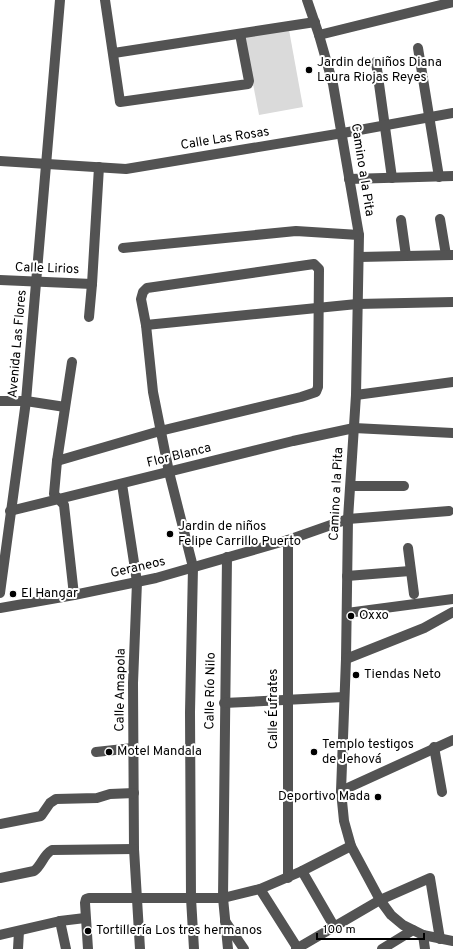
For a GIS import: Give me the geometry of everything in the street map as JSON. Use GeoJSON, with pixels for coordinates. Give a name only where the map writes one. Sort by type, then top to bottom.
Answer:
{"type":"FeatureCollection","features":[{"type":"Feature","properties":{"kind":"street","name":"Avenida Las Flores"},"geometry":{"type":"LineString","coordinates":[[0,593],[26,401],[60,0]]}},
{"type":"Feature","properties":{"kind":"street"},"geometry":{"type":"LineString","coordinates":[[105,0],[120,102],[248,84],[249,81],[240,34]]}},
{"type":"Feature","properties":{"kind":"street","name":"Camino a la Pita"},"geometry":{"type":"LineString","coordinates":[[307,0],[333,84],[343,134],[359,235],[356,395],[348,519],[346,659],[341,791],[344,821],[351,846],[380,900],[391,915],[423,935],[453,941]]}},
{"type":"Feature","properties":{"kind":"street"},"geometry":{"type":"LineString","coordinates":[[319,35],[428,4],[453,2]]}},
{"type":"Feature","properties":{"kind":"street"},"geometry":{"type":"LineString","coordinates":[[114,53],[315,22]]}},
{"type":"Feature","properties":{"kind":"street"},"geometry":{"type":"LineString","coordinates":[[418,48],[439,177]]}},
{"type":"Feature","properties":{"kind":"street"},"geometry":{"type":"LineString","coordinates":[[376,62],[386,125],[392,178]]}},
{"type":"Feature","properties":{"kind":"street","name":"Calle Las Rosas"},"geometry":{"type":"LineString","coordinates":[[0,161],[126,169],[343,134],[453,113]]}},
{"type":"Feature","properties":{"kind":"street"},"geometry":{"type":"LineString","coordinates":[[88,317],[92,284],[99,167]]}},
{"type":"Feature","properties":{"kind":"street"},"geometry":{"type":"LineString","coordinates":[[349,179],[453,176]]}},
{"type":"Feature","properties":{"kind":"street"},"geometry":{"type":"LineString","coordinates":[[359,257],[449,255],[440,219]]}},
{"type":"Feature","properties":{"kind":"street"},"geometry":{"type":"LineString","coordinates":[[401,220],[406,256]]}},
{"type":"Feature","properties":{"kind":"street"},"geometry":{"type":"LineString","coordinates":[[123,248],[296,231],[359,235]]}},
{"type":"Feature","properties":{"kind":"street"},"geometry":{"type":"LineString","coordinates":[[57,461],[160,431],[301,398],[316,392],[318,387],[319,269],[314,264],[147,288],[143,292],[141,299],[146,325],[153,392],[160,431],[193,567],[190,712],[191,898],[194,949]]}},
{"type":"Feature","properties":{"kind":"street","name":"Calle Lirios"},"geometry":{"type":"LineString","coordinates":[[0,280],[92,284]]}},
{"type":"Feature","properties":{"kind":"street"},"geometry":{"type":"LineString","coordinates":[[146,325],[357,304],[453,302]]}},
{"type":"Feature","properties":{"kind":"street"},"geometry":{"type":"LineString","coordinates":[[72,362],[57,461],[54,494],[64,504],[74,595]]}},
{"type":"Feature","properties":{"kind":"street"},"geometry":{"type":"LineString","coordinates":[[356,395],[453,382]]}},
{"type":"Feature","properties":{"kind":"street"},"geometry":{"type":"LineString","coordinates":[[0,401],[26,401],[65,407]]}},
{"type":"Feature","properties":{"kind":"street","name":"Flor Blanca"},"geometry":{"type":"LineString","coordinates":[[10,511],[354,428],[453,433]]}},
{"type":"Feature","properties":{"kind":"street","name":"Calle Amapola"},"geometry":{"type":"LineString","coordinates":[[122,484],[138,582],[133,683],[133,748],[134,849],[140,949]]}},
{"type":"Feature","properties":{"kind":"street"},"geometry":{"type":"LineString","coordinates":[[351,486],[404,486]]}},
{"type":"Feature","properties":{"kind":"street","name":"Geraneos"},"geometry":{"type":"LineString","coordinates":[[0,608],[138,582],[288,540],[348,519],[449,511]]}},
{"type":"Feature","properties":{"kind":"street","name":"Calle Éufrates"},"geometry":{"type":"LineString","coordinates":[[288,540],[288,878]]}},
{"type":"Feature","properties":{"kind":"street"},"geometry":{"type":"LineString","coordinates":[[408,548],[414,594]]}},
{"type":"Feature","properties":{"kind":"street","name":"Calle Río Nilo"},"geometry":{"type":"LineString","coordinates":[[227,557],[224,703],[223,898],[228,949]]}},
{"type":"Feature","properties":{"kind":"street"},"geometry":{"type":"LineString","coordinates":[[347,576],[410,570]]}},
{"type":"Feature","properties":{"kind":"street"},"geometry":{"type":"LineString","coordinates":[[347,613],[453,599]]}},
{"type":"Feature","properties":{"kind":"street"},"geometry":{"type":"LineString","coordinates":[[346,659],[424,628],[453,612]]}},
{"type":"Feature","properties":{"kind":"street"},"geometry":{"type":"LineString","coordinates":[[224,703],[287,698],[344,697]]}},
{"type":"Feature","properties":{"kind":"street"},"geometry":{"type":"LineString","coordinates":[[341,791],[434,747],[453,740]]}},
{"type":"Feature","properties":{"kind":"street"},"geometry":{"type":"LineString","coordinates":[[434,747],[442,792]]}},
{"type":"Feature","properties":{"kind":"street"},"geometry":{"type":"LineString","coordinates":[[96,752],[133,748]]}},
{"type":"Feature","properties":{"kind":"street"},"geometry":{"type":"LineString","coordinates":[[0,824],[41,816],[50,803],[56,799],[97,798],[110,794],[134,793]]}},
{"type":"Feature","properties":{"kind":"street"},"geometry":{"type":"LineString","coordinates":[[88,949],[85,918],[86,899],[137,897],[223,898],[260,889],[288,878],[351,846]]}},
{"type":"Feature","properties":{"kind":"street"},"geometry":{"type":"LineString","coordinates":[[0,878],[34,871],[38,868],[46,854],[52,850],[134,849]]}},
{"type":"Feature","properties":{"kind":"street"},"geometry":{"type":"LineString","coordinates":[[302,871],[335,928]]}},
{"type":"Feature","properties":{"kind":"street"},"geometry":{"type":"LineString","coordinates":[[260,889],[297,949],[335,928],[380,900],[430,878],[440,939]]}},
{"type":"Feature","properties":{"kind":"street"},"geometry":{"type":"LineString","coordinates":[[0,935],[60,921],[85,918]]}},
{"type":"Feature","properties":{"kind":"street"},"geometry":{"type":"LineString","coordinates":[[60,921],[66,949]]}},
{"type":"Feature","properties":{"kind":"street"},"geometry":{"type":"LineString","coordinates":[[225,921],[244,949]]}},
{"type":"Feature","properties":{"kind":"street"},"geometry":{"type":"LineString","coordinates":[[382,949],[413,930]]}},
{"type":"Feature","properties":{"kind":"street"},"geometry":{"type":"LineString","coordinates":[[18,949],[20,931]]}},
{"type":"Feature","properties":{"kind":"street"},"geometry":{"type":"LineString","coordinates":[[423,935],[425,949]]}},
{"type":"Feature","properties":{"kind":"shaded area"},"geometry":{"type":"Polygon","coordinates":[[[289,30],[303,107],[259,115],[244,37],[289,30]]]}},
{"type":"Feature","properties":{"kind":"place","name":"Jardin de niños Diana Laura Riojas Reyes"},"geometry":{"type":"Point","coordinates":[309,70]}},
{"type":"Feature","properties":{"kind":"place","name":"Jardin de niños Felipe Carrillo Puerto"},"geometry":{"type":"Point","coordinates":[170,534]}},
{"type":"Feature","properties":{"kind":"place","name":"El Hangar"},"geometry":{"type":"Point","coordinates":[13,594]}},
{"type":"Feature","properties":{"kind":"place","name":"Oxxo"},"geometry":{"type":"Point","coordinates":[351,616]}},
{"type":"Feature","properties":{"kind":"place","name":"Tiendas Neto"},"geometry":{"type":"Point","coordinates":[356,675]}},
{"type":"Feature","properties":{"kind":"place","name":"Motel Mandala"},"geometry":{"type":"Point","coordinates":[109,752]}},
{"type":"Feature","properties":{"kind":"place","name":"Templo testigos de Jehová"},"geometry":{"type":"Point","coordinates":[314,752]}},
{"type":"Feature","properties":{"kind":"place","name":"Deportivo Mada"},"geometry":{"type":"Point","coordinates":[378,797]}},
{"type":"Feature","properties":{"kind":"place","name":"Tortillería Los tres hermanos"},"geometry":{"type":"Point","coordinates":[88,931]}}]}
